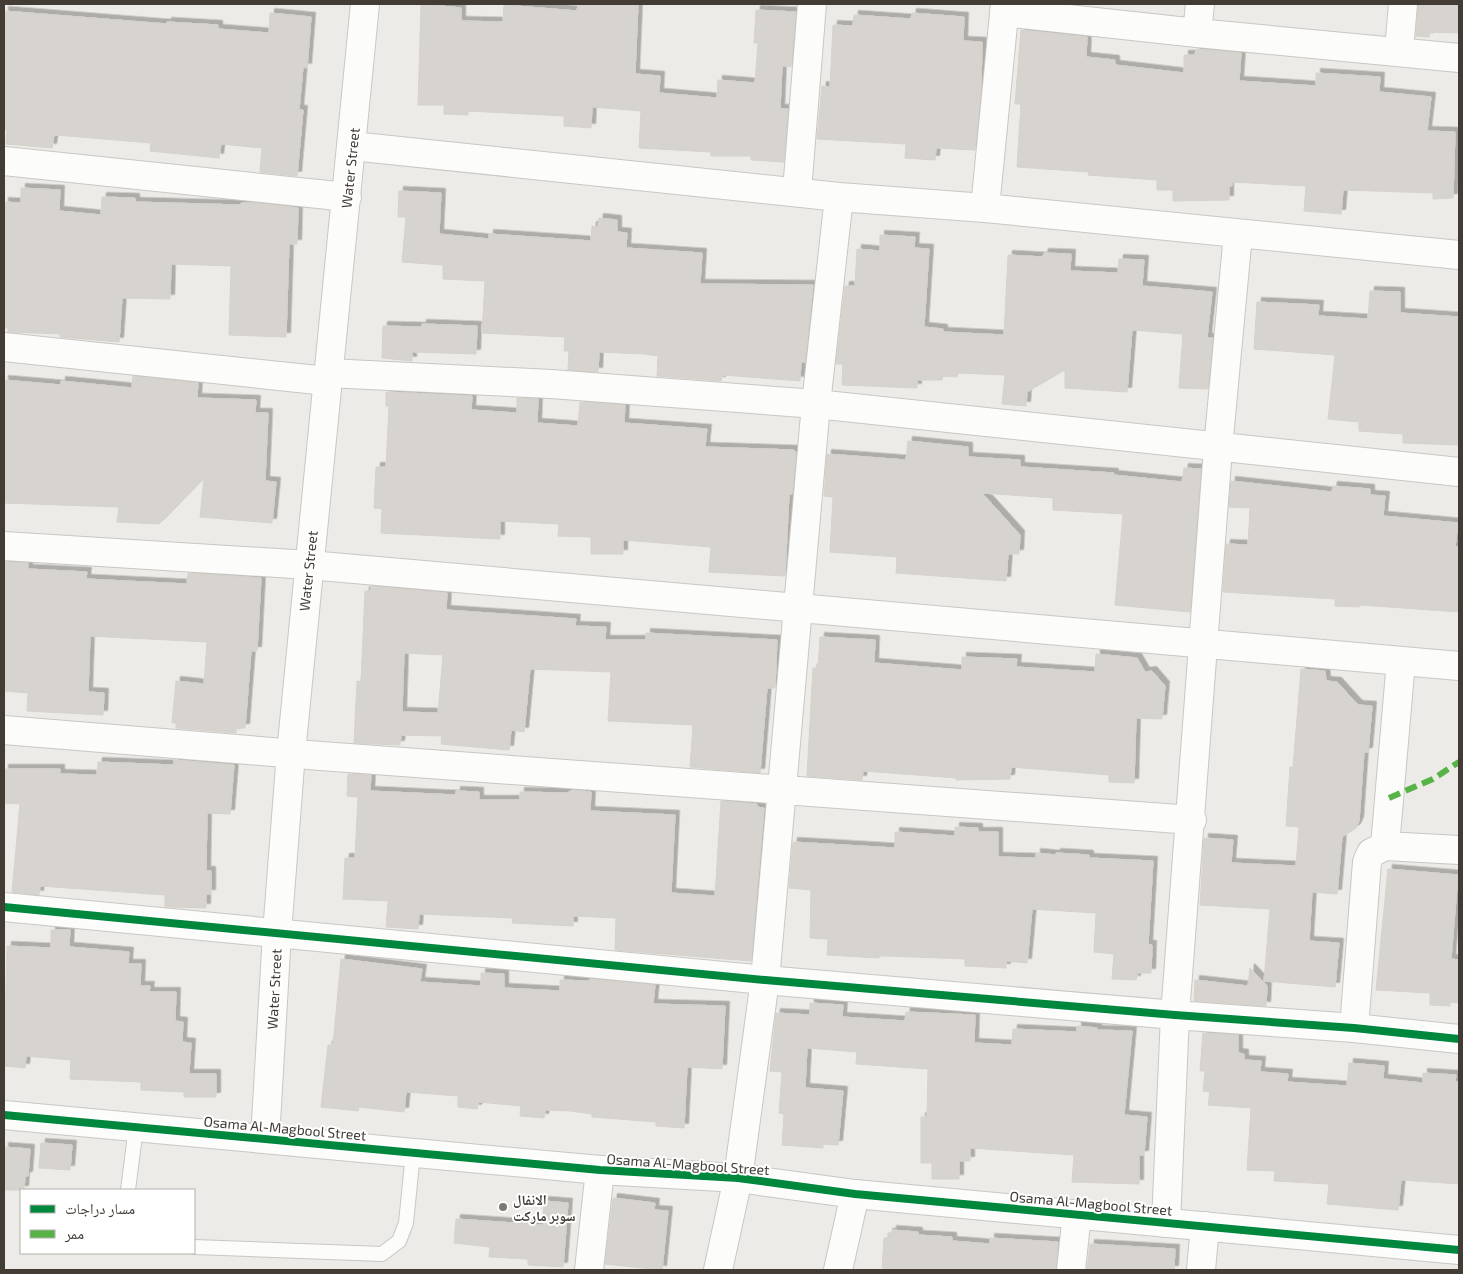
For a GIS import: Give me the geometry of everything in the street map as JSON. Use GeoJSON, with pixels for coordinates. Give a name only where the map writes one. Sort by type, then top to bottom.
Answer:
{"type":"FeatureCollection","features":[{"type":"Feature","properties":{"kind":"street"},"geometry":{"type":"LineString","coordinates":[[360,4],[365,4]]}},
{"type":"Feature","properties":{"kind":"street","name":"Water Street"},"geometry":{"type":"LineString","coordinates":[[265,1139],[277,933],[291,753],[365,4]]}},
{"type":"Feature","properties":{"kind":"street"},"geometry":{"type":"LineString","coordinates":[[797,191],[812,4]]}},
{"type":"Feature","properties":{"kind":"street"},"geometry":{"type":"LineString","coordinates":[[1197,33],[1200,4]]}},
{"type":"Feature","properties":{"kind":"street"},"geometry":{"type":"LineString","coordinates":[[1399,50],[1403,4]]}},
{"type":"Feature","properties":{"kind":"street"},"geometry":{"type":"LineString","coordinates":[[985,208],[1004,8],[1197,33],[1399,50],[1459,58]]}},
{"type":"Feature","properties":{"kind":"street"},"geometry":{"type":"LineString","coordinates":[[352,146],[797,191],[839,197],[985,208],[1459,255]]}},
{"type":"Feature","properties":{"kind":"street"},"geometry":{"type":"LineString","coordinates":[[4,161],[347,197]]}},
{"type":"Feature","properties":{"kind":"street"},"geometry":{"type":"LineString","coordinates":[[718,1270],[738,1178],[765,980],[784,789],[816,404],[839,197]]}},
{"type":"Feature","properties":{"kind":"street"},"geometry":{"type":"LineString","coordinates":[[1166,1223],[1175,1015],[1192,820],[1218,448],[1238,234]]}},
{"type":"Feature","properties":{"kind":"street"},"geometry":{"type":"LineString","coordinates":[[4,347],[328,377],[551,384],[816,404],[1459,472]]}},
{"type":"Feature","properties":{"kind":"street"},"geometry":{"type":"LineString","coordinates":[[4,546],[309,565],[1459,666]]}},
{"type":"Feature","properties":{"kind":"street"},"geometry":{"type":"LineString","coordinates":[[1385,846],[1401,661]]}},
{"type":"Feature","properties":{"kind":"street"},"geometry":{"type":"LineString","coordinates":[[4,730],[1192,820]]}},
{"type":"Feature","properties":{"kind":"street"},"geometry":{"type":"LineString","coordinates":[[1354,1028],[1367,862],[1371,853],[1385,846],[1459,850]]}},
{"type":"Feature","properties":{"kind":"street"},"geometry":{"type":"LineString","coordinates":[[4,907],[765,980],[1175,1015],[1354,1028],[1459,1039]]}},
{"type":"Feature","properties":{"kind":"street","name":"Osama Al-Magbool Street"},"geometry":{"type":"LineString","coordinates":[[4,1115],[600,1170],[738,1178],[854,1194],[1459,1250]]}},
{"type":"Feature","properties":{"kind":"street"},"geometry":{"type":"LineString","coordinates":[[589,1270],[600,1170]]}},
{"type":"Feature","properties":{"kind":"street"},"geometry":{"type":"LineString","coordinates":[[838,1270],[854,1194]]}},
{"type":"Feature","properties":{"kind":"street"},"geometry":{"type":"LineString","coordinates":[[1071,1270],[1077,1214]]}},
{"type":"Feature","properties":{"kind":"street"},"geometry":{"type":"LineString","coordinates":[[1201,1270],[1205,1226]]}},
{"type":"Feature","properties":{"kind":"lane"},"geometry":{"type":"LineString","coordinates":[[128,1189],[136,1127]]}},
{"type":"Feature","properties":{"kind":"lane"},"geometry":{"type":"LineString","coordinates":[[195,1247],[382,1254],[399,1241],[406,1224],[414,1153]]}},
{"type":"Feature","properties":{"kind":"building"},"geometry":{"type":"Polygon","coordinates":[[[421,4],[461,8],[461,21],[503,22],[504,5],[577,11],[578,4],[638,4],[635,74],[660,76],[659,93],[717,98],[718,80],[755,83],[758,43],[754,43],[756,10],[796,12],[791,67],[782,66],[780,109],[788,109],[784,162],[751,160],[751,156],[711,156],[711,152],[639,148],[641,111],[592,107],[591,128],[564,126],[564,116],[468,111],[468,115],[444,114],[444,105],[418,105],[421,4]]]}},
{"type":"Feature","properties":{"kind":"building"},"geometry":{"type":"Polygon","coordinates":[[[1418,4],[1459,4],[1459,33],[1430,32],[1429,37],[1416,36],[1418,4]]]}},
{"type":"Feature","properties":{"kind":"building"},"geometry":{"type":"Polygon","coordinates":[[[4,11],[167,24],[167,22],[218,25],[218,29],[269,33],[270,13],[311,17],[307,68],[303,67],[299,110],[303,110],[297,176],[260,172],[262,148],[221,144],[219,158],[150,151],[151,143],[54,135],[52,148],[6,144],[7,130],[4,129],[4,11]]]}},
{"type":"Feature","properties":{"kind":"building"},"geometry":{"type":"Polygon","coordinates":[[[912,13],[964,17],[963,41],[982,42],[981,91],[975,150],[936,148],[935,160],[905,158],[906,144],[817,139],[822,86],[830,87],[833,25],[853,26],[854,15],[911,19],[912,13]]]}},
{"type":"Feature","properties":{"kind":"building"},"geometry":{"type":"Polygon","coordinates":[[[1021,30],[1087,37],[1086,57],[1115,60],[1115,65],[1184,73],[1184,55],[1195,55],[1196,49],[1241,53],[1239,81],[1316,86],[1316,73],[1380,77],[1379,92],[1431,97],[1427,131],[1455,132],[1453,198],[1433,199],[1433,193],[1343,190],[1341,214],[1304,211],[1306,186],[1232,182],[1232,186],[1229,186],[1229,200],[1173,201],[1173,190],[1157,190],[1157,180],[1088,175],[1089,172],[1017,167],[1021,104],[1015,104],[1021,30]]]}},
{"type":"Feature","properties":{"kind":"building"},"geometry":{"type":"Polygon","coordinates":[[[21,188],[60,190],[59,211],[101,215],[102,197],[135,198],[135,202],[241,205],[241,203],[258,203],[298,208],[297,244],[289,244],[286,337],[229,335],[231,266],[171,264],[170,299],[122,298],[119,342],[60,337],[60,334],[8,332],[8,328],[4,328],[4,202],[21,203],[21,188]]]}},
{"type":"Feature","properties":{"kind":"building"},"geometry":{"type":"Polygon","coordinates":[[[399,191],[441,193],[439,234],[489,239],[489,234],[591,241],[592,226],[598,227],[599,218],[617,220],[617,232],[627,233],[626,248],[702,253],[700,284],[813,285],[805,362],[801,362],[800,381],[722,375],[721,381],[657,376],[658,356],[644,354],[599,352],[598,372],[568,370],[569,351],[564,351],[565,337],[482,333],[485,281],[443,279],[443,265],[402,262],[406,217],[398,217],[399,191]]]}},
{"type":"Feature","properties":{"kind":"building"},"geometry":{"type":"Polygon","coordinates":[[[880,235],[915,237],[914,248],[929,249],[924,327],[943,329],[943,332],[1004,335],[1008,255],[1043,257],[1044,253],[1071,254],[1070,271],[1118,273],[1119,259],[1144,260],[1142,286],[1212,292],[1207,338],[1213,338],[1208,389],[1179,388],[1183,334],[1132,330],[1127,392],[1065,388],[1065,370],[1027,392],[1026,406],[1002,404],[1005,375],[958,373],[957,377],[943,376],[942,380],[917,380],[917,388],[842,385],[843,364],[836,364],[845,286],[855,286],[857,249],[880,251],[880,235]]]}},
{"type":"Feature","properties":{"kind":"building"},"geometry":{"type":"Polygon","coordinates":[[[1370,291],[1400,292],[1400,313],[1459,317],[1459,445],[1403,443],[1403,434],[1359,431],[1359,422],[1328,419],[1335,355],[1254,349],[1257,302],[1319,305],[1318,316],[1368,319],[1370,291]]]}},
{"type":"Feature","properties":{"kind":"building"},"geometry":{"type":"Polygon","coordinates":[[[422,324],[477,326],[476,354],[412,352],[412,361],[382,358],[383,326],[422,327],[422,324]]]}},
{"type":"Feature","properties":{"kind":"building"},"geometry":{"type":"Polygon","coordinates":[[[133,376],[198,383],[197,398],[256,400],[255,413],[268,413],[265,481],[276,482],[272,523],[200,517],[204,478],[159,524],[117,522],[119,507],[4,503],[4,380],[61,385],[61,381],[132,388],[133,376]]]}},
{"type":"Feature","properties":{"kind":"building"},"geometry":{"type":"Polygon","coordinates":[[[386,392],[472,396],[471,410],[517,413],[517,398],[538,399],[537,423],[578,426],[580,402],[625,405],[624,423],[707,429],[705,447],[794,450],[796,453],[792,494],[789,494],[785,576],[709,572],[711,547],[623,540],[623,554],[591,554],[591,537],[558,536],[559,524],[500,521],[500,539],[381,533],[382,509],[374,508],[376,467],[386,467],[389,406],[386,406],[386,392]]]}},
{"type":"Feature","properties":{"kind":"building"},"geometry":{"type":"Polygon","coordinates":[[[908,441],[968,447],[968,457],[1020,460],[1020,467],[1114,473],[1113,475],[1182,482],[1184,468],[1201,469],[1190,612],[1115,605],[1123,514],[1053,510],[1053,498],[982,493],[1020,535],[1019,554],[1008,554],[1006,581],[896,573],[897,557],[830,552],[833,497],[824,496],[827,454],[906,460],[908,441]]]}},
{"type":"Feature","properties":{"kind":"building"},"geometry":{"type":"Polygon","coordinates":[[[1231,481],[1332,492],[1333,486],[1370,489],[1370,495],[1385,496],[1383,516],[1458,523],[1455,547],[1459,547],[1459,612],[1360,605],[1359,607],[1335,606],[1335,599],[1223,592],[1226,544],[1248,545],[1250,508],[1229,507],[1231,481]]]}},
{"type":"Feature","properties":{"kind":"building"},"geometry":{"type":"Polygon","coordinates":[[[4,562],[28,563],[28,569],[87,572],[86,579],[187,584],[188,573],[261,578],[257,651],[251,651],[245,728],[236,728],[236,733],[176,728],[176,723],[172,723],[176,681],[204,684],[207,642],[90,636],[88,692],[104,693],[103,715],[27,711],[28,693],[4,691],[4,562]]]}},
{"type":"Feature","properties":{"kind":"building"},"geometry":{"type":"Polygon","coordinates":[[[371,586],[447,593],[446,610],[576,619],[575,626],[606,627],[605,640],[646,640],[646,633],[777,640],[775,688],[767,688],[760,773],[690,767],[693,725],[608,721],[611,672],[530,669],[524,732],[511,730],[509,750],[441,744],[442,736],[401,735],[400,745],[354,743],[357,681],[361,682],[365,591],[371,591],[371,586]],[[404,653],[402,712],[438,713],[443,655],[404,653]]]}},
{"type":"Feature","properties":{"kind":"building"},"geometry":{"type":"Polygon","coordinates":[[[820,637],[875,640],[874,663],[962,670],[962,657],[1017,659],[1016,667],[1095,672],[1096,654],[1137,658],[1145,672],[1152,671],[1165,686],[1162,719],[1136,718],[1134,783],[1109,782],[1109,775],[1011,767],[1010,779],[956,780],[956,778],[863,771],[862,780],[807,776],[813,668],[818,668],[820,637]]]}},
{"type":"Feature","properties":{"kind":"building"},"geometry":{"type":"Polygon","coordinates":[[[1301,669],[1325,671],[1326,681],[1337,682],[1358,705],[1372,706],[1368,752],[1364,752],[1359,821],[1356,828],[1342,837],[1337,894],[1312,892],[1309,941],[1339,943],[1335,987],[1264,981],[1270,909],[1200,905],[1204,838],[1233,840],[1231,863],[1296,866],[1299,827],[1286,826],[1290,767],[1293,767],[1301,669]]]}},
{"type":"Feature","properties":{"kind":"building"},"geometry":{"type":"Polygon","coordinates":[[[174,760],[234,765],[230,814],[207,813],[206,871],[211,871],[211,894],[206,894],[206,908],[165,907],[165,895],[40,886],[39,895],[12,892],[20,804],[4,803],[4,769],[60,769],[60,774],[97,775],[98,762],[174,765],[174,760]]]}},
{"type":"Feature","properties":{"kind":"building"},"geometry":{"type":"Polygon","coordinates":[[[348,774],[371,775],[370,791],[456,795],[456,791],[479,792],[479,800],[520,800],[520,792],[567,793],[573,790],[591,792],[590,811],[675,815],[671,893],[715,896],[721,801],[757,804],[757,807],[764,808],[751,961],[615,950],[616,918],[573,916],[573,926],[512,923],[513,918],[419,914],[418,929],[386,927],[388,901],[343,899],[345,858],[355,858],[358,797],[347,796],[348,774]]]}},
{"type":"Feature","properties":{"kind":"building"},"geometry":{"type":"Polygon","coordinates":[[[955,827],[978,828],[978,832],[998,832],[998,857],[1036,858],[1036,853],[1056,855],[1056,853],[1089,855],[1089,858],[1153,861],[1148,945],[1152,945],[1151,973],[1137,973],[1136,980],[1112,979],[1114,954],[1094,952],[1096,913],[1032,909],[1027,963],[1006,961],[1006,968],[965,966],[965,959],[827,955],[828,939],[810,938],[811,890],[789,888],[793,842],[895,848],[895,832],[955,836],[955,827]]]}},
{"type":"Feature","properties":{"kind":"building"},"geometry":{"type":"Polygon","coordinates":[[[1388,869],[1458,875],[1451,959],[1459,960],[1459,1003],[1450,1002],[1450,1006],[1430,1005],[1430,993],[1376,990],[1388,869]]]}},
{"type":"Feature","properties":{"kind":"building"},"geometry":{"type":"Polygon","coordinates":[[[51,930],[70,930],[69,947],[129,952],[128,964],[141,964],[140,986],[150,986],[149,992],[176,992],[175,1021],[183,1022],[182,1042],[191,1043],[189,1074],[216,1074],[216,1097],[184,1097],[184,1092],[141,1090],[141,1082],[70,1079],[71,1060],[26,1056],[25,1068],[4,1066],[7,946],[51,948],[51,930]]]}},
{"type":"Feature","properties":{"kind":"building"},"geometry":{"type":"Polygon","coordinates":[[[341,959],[422,969],[420,982],[481,986],[481,973],[504,974],[504,988],[560,991],[560,980],[589,981],[590,979],[655,985],[653,1004],[725,1006],[722,1069],[687,1067],[684,1128],[656,1126],[656,1122],[592,1117],[592,1114],[570,1111],[545,1110],[544,1118],[520,1116],[521,1106],[478,1102],[477,1109],[458,1107],[458,1096],[406,1092],[404,1112],[359,1107],[358,1111],[321,1107],[328,1045],[333,1045],[341,959]]]}},
{"type":"Feature","properties":{"kind":"building"},"geometry":{"type":"Polygon","coordinates":[[[1250,968],[1267,986],[1266,1006],[1194,1001],[1195,980],[1248,986],[1250,968]]]}},
{"type":"Feature","properties":{"kind":"building"},"geometry":{"type":"Polygon","coordinates":[[[810,1003],[843,1005],[842,1017],[905,1021],[906,1012],[975,1015],[974,1043],[1012,1045],[1013,1029],[1077,1032],[1077,1026],[1097,1028],[1097,1030],[1132,1031],[1124,1115],[1147,1117],[1144,1155],[1139,1155],[1139,1184],[1072,1182],[1074,1155],[970,1148],[970,1161],[959,1161],[959,1179],[932,1179],[932,1163],[921,1163],[921,1117],[927,1117],[928,1069],[856,1064],[857,1052],[807,1048],[805,1088],[843,1091],[838,1145],[823,1144],[823,1148],[782,1145],[784,1114],[779,1113],[782,1072],[770,1071],[776,1013],[810,1015],[810,1003]]]}},
{"type":"Feature","properties":{"kind":"building"},"geometry":{"type":"Polygon","coordinates":[[[1203,1033],[1238,1035],[1238,1053],[1244,1054],[1244,1060],[1261,1061],[1260,1072],[1288,1074],[1287,1082],[1347,1086],[1349,1063],[1384,1066],[1383,1079],[1423,1083],[1423,1073],[1456,1075],[1455,1082],[1459,1082],[1459,1184],[1401,1180],[1398,1210],[1327,1204],[1329,1184],[1274,1181],[1275,1171],[1247,1170],[1251,1108],[1208,1105],[1210,1092],[1203,1091],[1205,1071],[1200,1071],[1203,1033]]]}},
{"type":"Feature","properties":{"kind":"building"},"geometry":{"type":"Polygon","coordinates":[[[41,1143],[72,1145],[70,1170],[39,1168],[41,1143]]]}},
{"type":"Feature","properties":{"kind":"building"},"geometry":{"type":"Polygon","coordinates":[[[4,1147],[30,1149],[28,1176],[25,1176],[24,1189],[4,1190],[4,1147]]]}},
{"type":"Feature","properties":{"kind":"building"},"geometry":{"type":"Polygon","coordinates":[[[613,1198],[655,1203],[654,1210],[668,1211],[662,1270],[605,1264],[613,1198]]]}},
{"type":"Feature","properties":{"kind":"building"},"geometry":{"type":"Polygon","coordinates":[[[544,1201],[568,1203],[563,1267],[528,1265],[528,1259],[489,1257],[490,1247],[454,1243],[456,1219],[543,1225],[544,1201]]]}},
{"type":"Feature","properties":{"kind":"building"},"geometry":{"type":"Polygon","coordinates":[[[892,1230],[918,1232],[918,1235],[952,1237],[952,1241],[990,1244],[990,1238],[1058,1242],[1056,1270],[885,1270],[885,1268],[882,1268],[884,1238],[888,1238],[888,1233],[892,1233],[892,1230]]]}},
{"type":"Feature","properties":{"kind":"building"},"geometry":{"type":"Polygon","coordinates":[[[1090,1244],[1175,1249],[1174,1270],[1087,1270],[1090,1244]]]}},
{"type":"Feature","properties":{"kind":"marked path"},"geometry":{"type":"LineString","coordinates":[[1389,798],[1433,779],[1459,762]]}},
{"type":"Feature","properties":{"kind":"cycle path"},"geometry":{"type":"LineString","coordinates":[[4,907],[765,980],[1175,1015],[1354,1028],[1459,1039]]}},
{"type":"Feature","properties":{"kind":"cycle path"},"geometry":{"type":"LineString","coordinates":[[4,1115],[600,1170],[738,1178],[855,1194],[1459,1250]]}},
{"type":"Feature","properties":{"kind":"place","name":"الانفال سوبر ماركت"},"geometry":{"type":"Point","coordinates":[503,1207]}}]}
